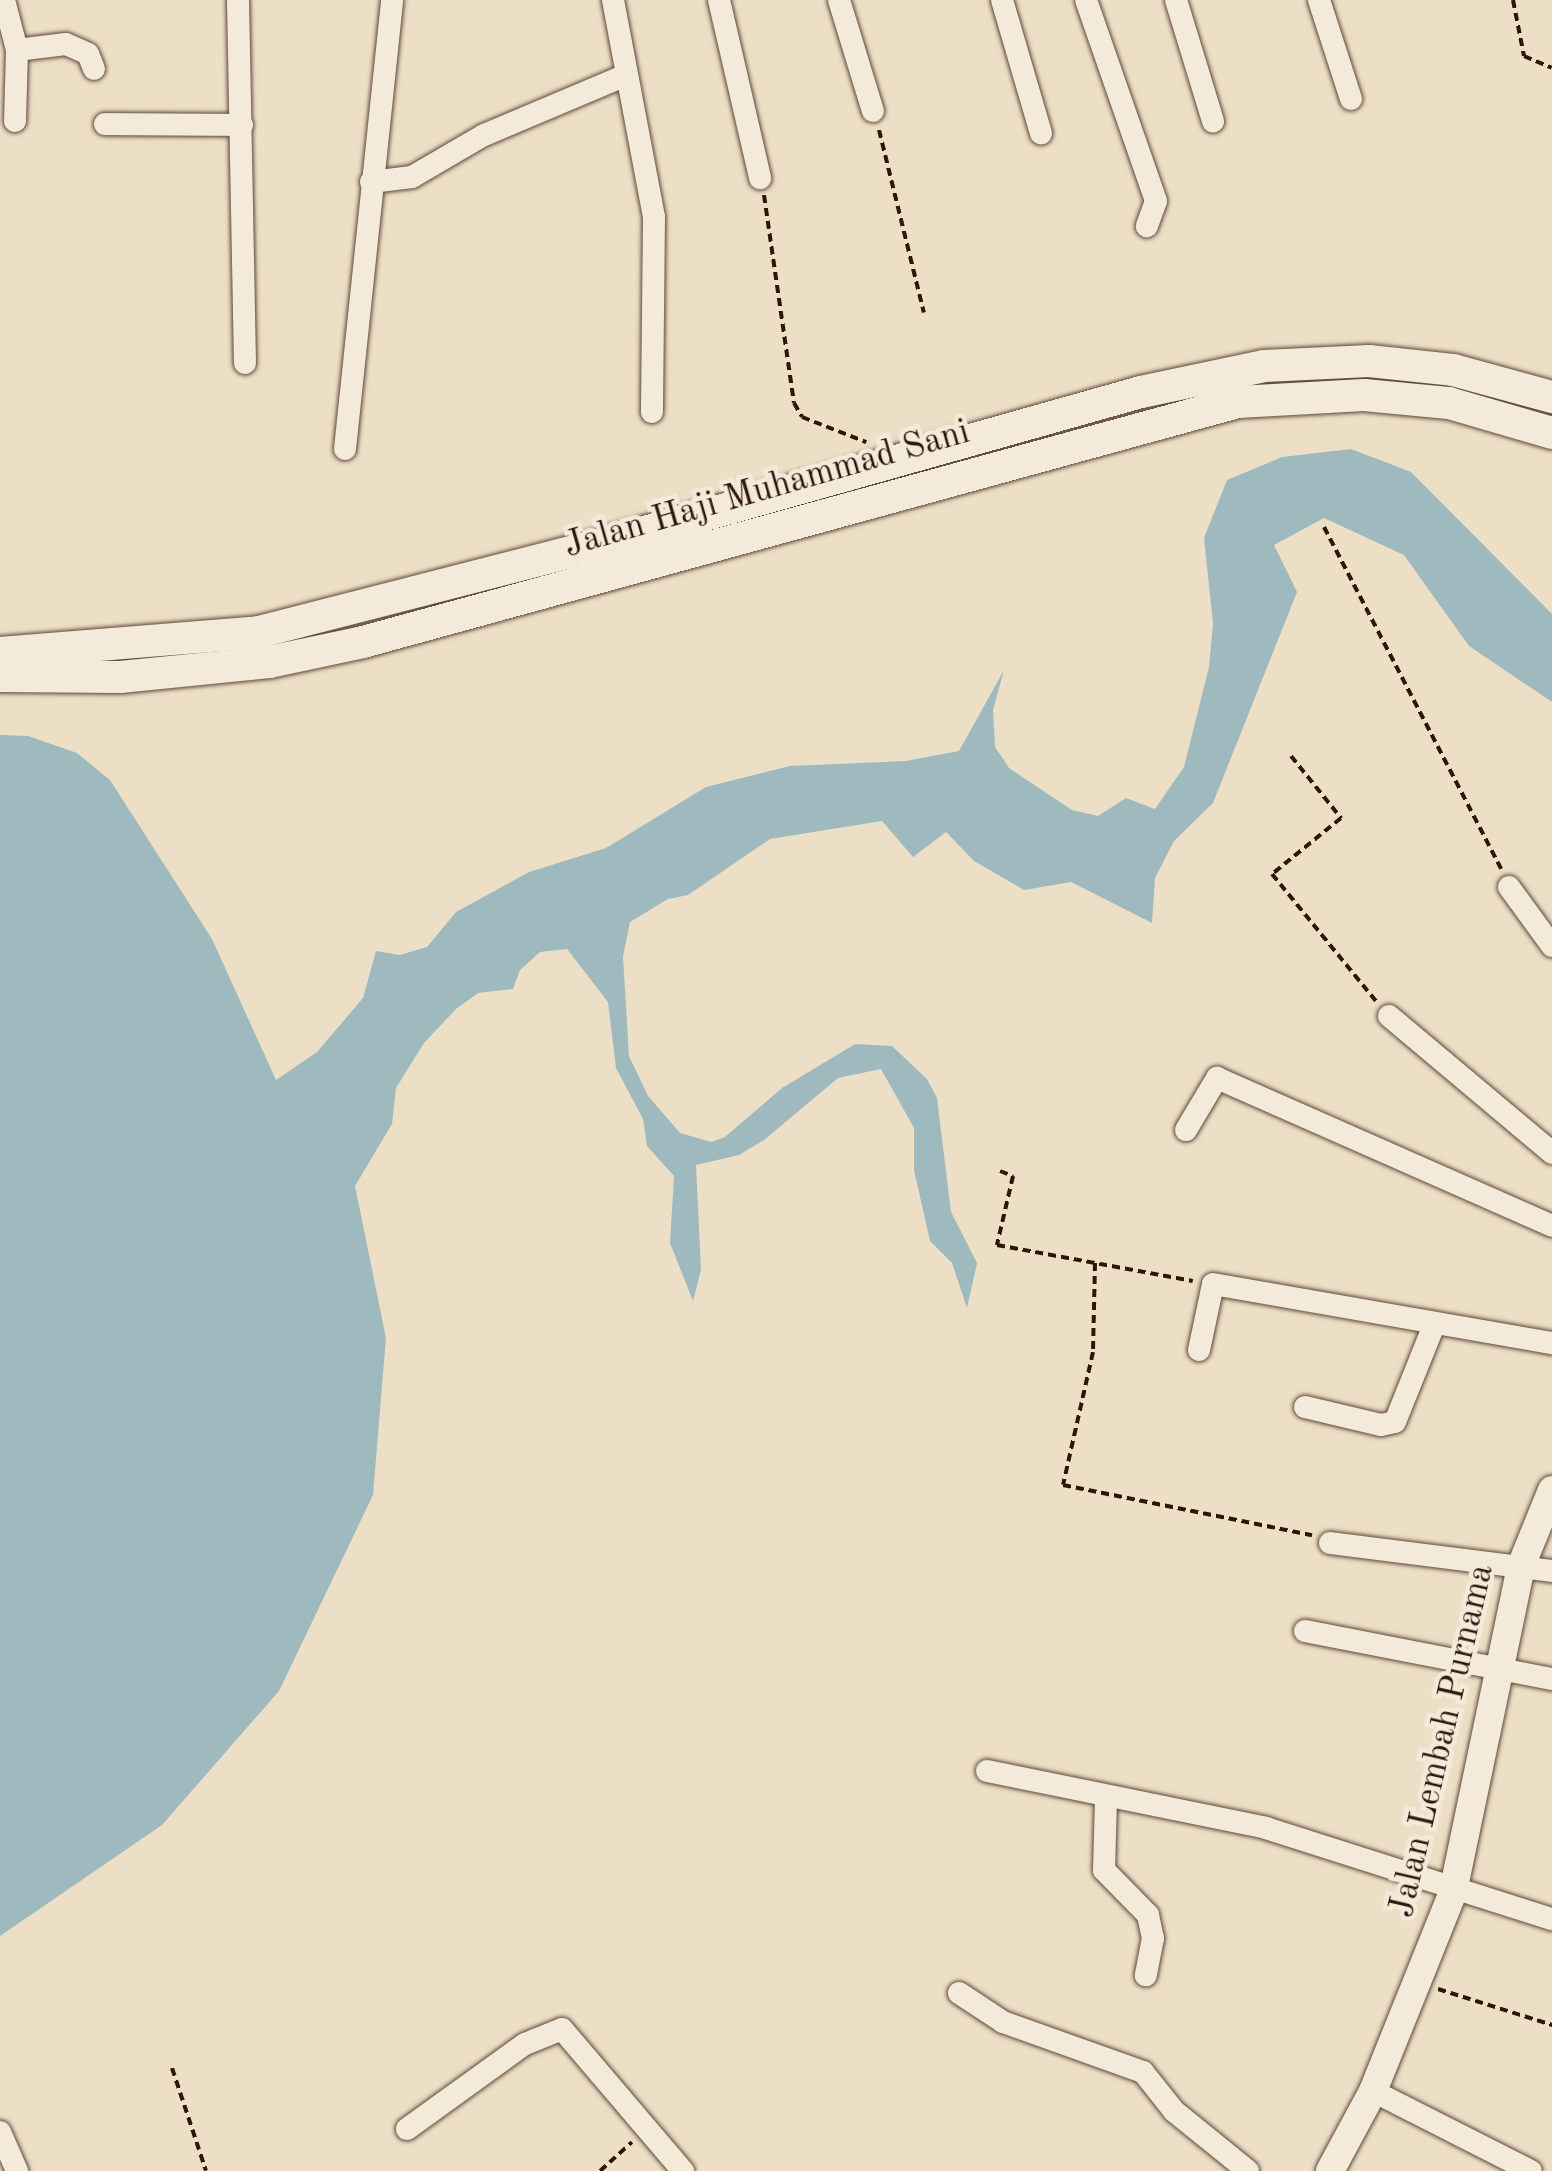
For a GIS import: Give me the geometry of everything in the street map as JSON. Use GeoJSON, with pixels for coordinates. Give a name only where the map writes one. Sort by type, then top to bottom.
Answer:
{"type":"FeatureCollection","features":[{"type":"Feature","properties":{"kind":"main road","name":"Jalan Haji Muhammad Sani"},"geometry":{"type":"LineString","coordinates":[[0,676],[120,677],[269,662],[612,575],[909,471],[1193,379],[1264,366],[1386,362],[1452,370],[1552,398]]}},
{"type":"Feature","properties":{"kind":"main road","name":"Jalan Haji Muhammad Sani"},"geometry":{"type":"LineString","coordinates":[[0,652],[259,632],[909,471],[1298,394],[1449,404],[1552,433]]}},
{"type":"Feature","properties":{"kind":"street"},"geometry":{"type":"LineString","coordinates":[[4,0],[17,50],[15,121]]}},
{"type":"Feature","properties":{"kind":"street"},"geometry":{"type":"LineString","coordinates":[[238,0],[245,364]]}},
{"type":"Feature","properties":{"kind":"street"},"geometry":{"type":"LineString","coordinates":[[345,449],[392,0]]}},
{"type":"Feature","properties":{"kind":"street"},"geometry":{"type":"LineString","coordinates":[[613,0],[624,76],[654,217],[652,412]]}},
{"type":"Feature","properties":{"kind":"street"},"geometry":{"type":"LineString","coordinates":[[719,0],[760,178]]}},
{"type":"Feature","properties":{"kind":"street"},"geometry":{"type":"LineString","coordinates":[[839,0],[873,111]]}},
{"type":"Feature","properties":{"kind":"street"},"geometry":{"type":"LineString","coordinates":[[1002,0],[1041,133]]}},
{"type":"Feature","properties":{"kind":"street"},"geometry":{"type":"LineString","coordinates":[[1086,0],[1156,201],[1147,226]]}},
{"type":"Feature","properties":{"kind":"street"},"geometry":{"type":"LineString","coordinates":[[1176,0],[1214,122]]}},
{"type":"Feature","properties":{"kind":"street"},"geometry":{"type":"LineString","coordinates":[[1325,2],[1352,99]]}},
{"type":"Feature","properties":{"kind":"street"},"geometry":{"type":"LineString","coordinates":[[17,50],[66,44],[88,54],[94,69]]}},
{"type":"Feature","properties":{"kind":"street"},"geometry":{"type":"LineString","coordinates":[[371,182],[412,177],[484,135],[624,76]]}},
{"type":"Feature","properties":{"kind":"street"},"geometry":{"type":"LineString","coordinates":[[105,124],[242,125]]}},
{"type":"Feature","properties":{"kind":"street"},"geometry":{"type":"LineString","coordinates":[[1509,887],[1552,946]]}},
{"type":"Feature","properties":{"kind":"street"},"geometry":{"type":"LineString","coordinates":[[1389,1016],[1552,1153]]}},
{"type":"Feature","properties":{"kind":"street"},"geometry":{"type":"LineString","coordinates":[[1186,1130],[1217,1078],[1552,1226]]}},
{"type":"Feature","properties":{"kind":"street"},"geometry":{"type":"LineString","coordinates":[[1199,1350],[1213,1284],[1552,1343]]}},
{"type":"Feature","properties":{"kind":"street"},"geometry":{"type":"LineString","coordinates":[[1305,1407],[1381,1425],[1395,1422],[1434,1325]]}},
{"type":"Feature","properties":{"kind":"street","name":"Jalan Lembah Purnama"},"geometry":{"type":"LineString","coordinates":[[1330,2171],[1372,2091],[1420,1982],[1453,1892],[1520,1566],[1552,1490]]}},
{"type":"Feature","properties":{"kind":"street"},"geometry":{"type":"LineString","coordinates":[[1330,1543],[1552,1571]]}},
{"type":"Feature","properties":{"kind":"street"},"geometry":{"type":"LineString","coordinates":[[1305,1631],[1552,1679]]}},
{"type":"Feature","properties":{"kind":"street"},"geometry":{"type":"LineString","coordinates":[[987,1770],[1106,1799],[1266,1828],[1453,1892],[1552,1919]]}},
{"type":"Feature","properties":{"kind":"street"},"geometry":{"type":"LineString","coordinates":[[1106,1799],[1104,1870],[1148,1915],[1154,1938],[1146,1975]]}},
{"type":"Feature","properties":{"kind":"street"},"geometry":{"type":"LineString","coordinates":[[959,1993],[1002,2022],[1143,2072],[1174,2112],[1248,2171]]}},
{"type":"Feature","properties":{"kind":"street"},"geometry":{"type":"LineString","coordinates":[[406,2129],[525,2044],[562,2029],[683,2171]]}},
{"type":"Feature","properties":{"kind":"street"},"geometry":{"type":"LineString","coordinates":[[1372,2091],[1531,2171]]}},
{"type":"Feature","properties":{"kind":"street"},"geometry":{"type":"LineString","coordinates":[[0,2132],[16,2171]]}},
{"type":"Feature","properties":{"kind":"path"},"geometry":{"type":"LineString","coordinates":[[1513,0],[1524,56],[1552,68]]}},
{"type":"Feature","properties":{"kind":"path"},"geometry":{"type":"LineString","coordinates":[[873,111],[924,313]]}},
{"type":"Feature","properties":{"kind":"path"},"geometry":{"type":"LineString","coordinates":[[760,178],[794,404],[802,417],[909,471]]}},
{"type":"Feature","properties":{"kind":"path"},"geometry":{"type":"LineString","coordinates":[[1324,526],[1509,887]]}},
{"type":"Feature","properties":{"kind":"path"},"geometry":{"type":"LineString","coordinates":[[1292,756],[1341,818],[1272,874],[1389,1016]]}},
{"type":"Feature","properties":{"kind":"path"},"geometry":{"type":"LineString","coordinates":[[1000,1172],[1013,1176],[997,1245],[1213,1284]]}},
{"type":"Feature","properties":{"kind":"path"},"geometry":{"type":"LineString","coordinates":[[1095,1263],[1093,1352],[1063,1485],[1294,1528],[1330,1543]]}},
{"type":"Feature","properties":{"kind":"path"},"geometry":{"type":"LineString","coordinates":[[1420,1982],[1552,2025]]}},
{"type":"Feature","properties":{"kind":"path"},"geometry":{"type":"LineString","coordinates":[[172,2068],[206,2171]]}},
{"type":"Feature","properties":{"kind":"path"},"geometry":{"type":"LineString","coordinates":[[600,2171],[646,2128]]}},
{"type":"Feature","properties":{"kind":"water"},"geometry":{"type":"Polygon","coordinates":[[[1351,449],[1411,472],[1552,614],[1552,702],[1469,646],[1404,555],[1324,518],[1274,545],[1297,592],[1213,803],[1174,841],[1155,878],[1152,923],[1071,882],[1024,890],[974,861],[946,832],[913,857],[882,821],[770,839],[688,895],[668,899],[630,922],[623,957],[629,1056],[648,1096],[680,1133],[711,1142],[725,1137],[782,1088],[855,1044],[892,1046],[927,1079],[937,1098],[951,1212],[977,1263],[967,1308],[952,1263],[930,1241],[914,1170],[914,1128],[881,1069],[838,1078],[764,1140],[739,1155],[696,1165],[701,1270],[693,1301],[670,1243],[674,1176],[647,1146],[643,1119],[616,1068],[608,1002],[567,949],[540,952],[520,970],[513,989],[478,993],[456,1009],[424,1043],[396,1088],[392,1124],[355,1186],[386,1338],[373,1495],[279,1691],[162,1825],[0,1936],[0,735],[28,736],[77,753],[110,780],[212,939],[276,1080],[317,1052],[363,998],[376,951],[400,955],[427,947],[456,912],[529,872],[606,848],[706,787],[790,766],[906,761],[959,751],[1004,670],[993,710],[995,747],[1009,768],[1072,810],[1098,816],[1126,798],[1155,809],[1184,767],[1209,667],[1213,624],[1204,538],[1227,480],[1282,457],[1351,449]]]}}]}
